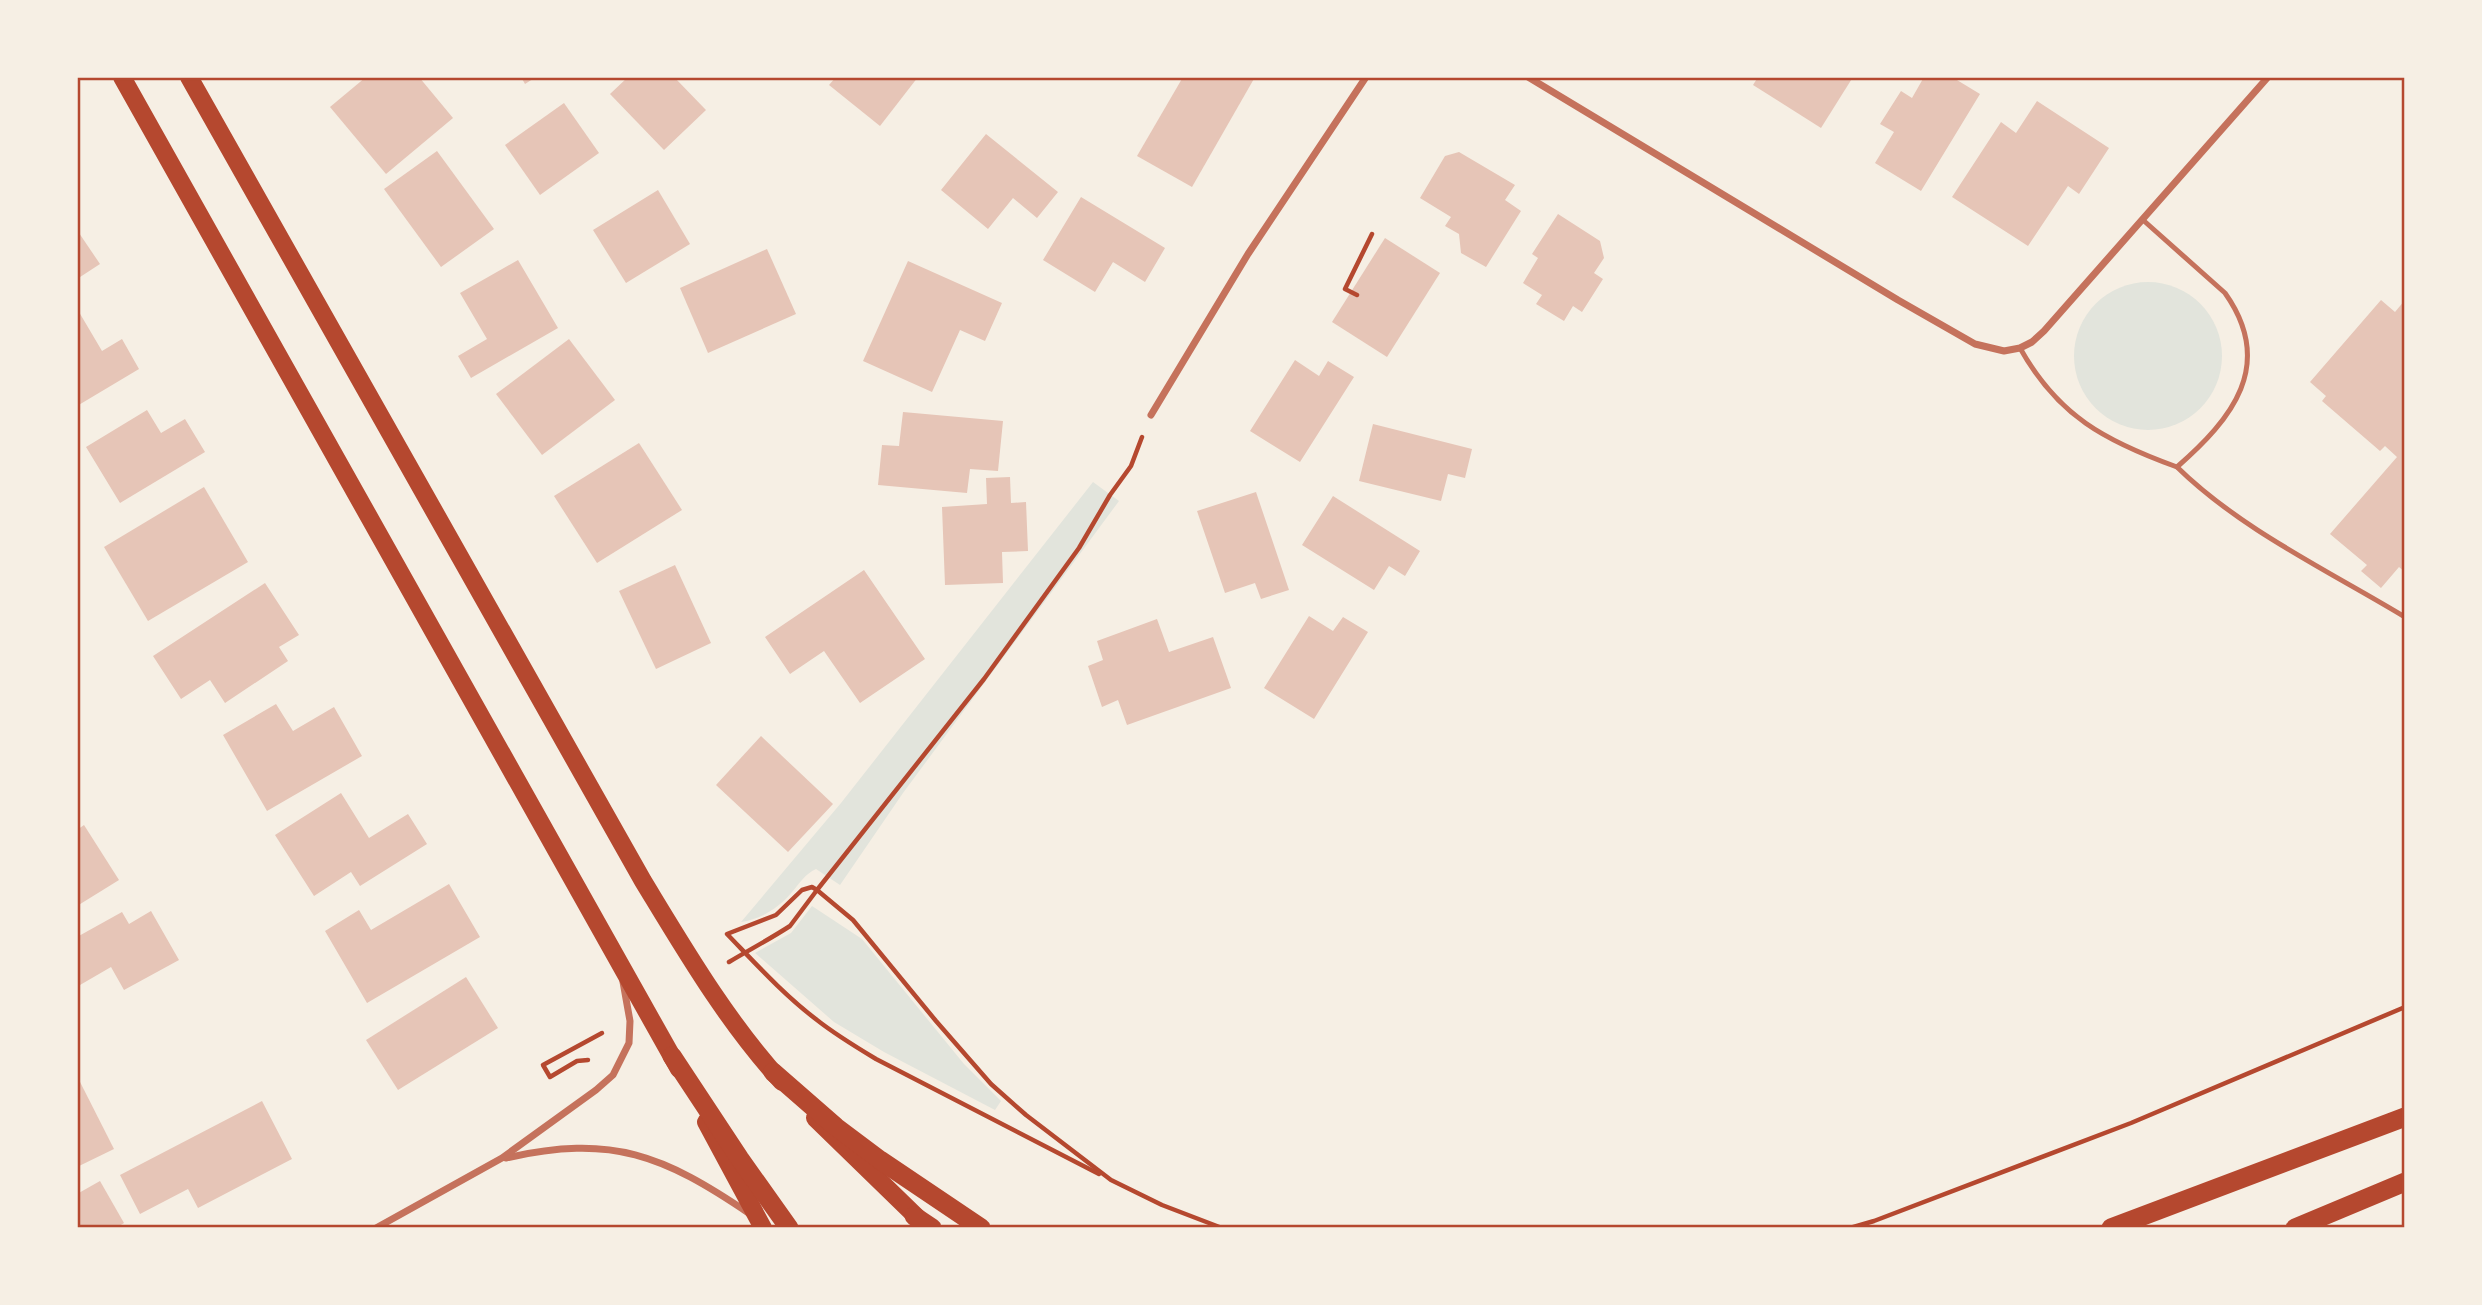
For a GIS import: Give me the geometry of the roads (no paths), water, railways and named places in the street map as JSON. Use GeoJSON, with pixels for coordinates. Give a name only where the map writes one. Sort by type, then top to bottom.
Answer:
{"type":"FeatureCollection","features":[{"type":"Feature","properties":{"kind":"highway"},"geometry":{"type":"LineString","coordinates":[[671,1056],[789,1228]]}},
{"type":"Feature","properties":{"kind":"highway"},"geometry":{"type":"LineString","coordinates":[[773,1072],[836,1127],[981,1228]]}},
{"type":"Feature","properties":{"kind":"highway"},"geometry":{"type":"LineString","coordinates":[[2111,1228],[2405,1117]]}},
{"type":"Feature","properties":{"kind":"highway"},"geometry":{"type":"LineString","coordinates":[[2295,1228],[2405,1182]]}},
{"type":"Feature","properties":{"kind":"main road"},"geometry":{"type":"LineString","coordinates":[[122,77],[671,1056],[760,1223]]}},
{"type":"Feature","properties":{"kind":"main road"},"geometry":{"type":"LineString","coordinates":[[189,77],[681,944],[728,1015],[773,1072],[829,1134],[925,1224]]}},
{"type":"Feature","properties":{"kind":"street"},"geometry":{"type":"LineString","coordinates":[[1151,415],[1248,254],[1366,77]]}},
{"type":"Feature","properties":{"kind":"street"},"geometry":{"type":"LineString","coordinates":[[1528,77],[1946,328],[1975,344],[2004,351],[2020,348],[2044,331],[2268,77]]}},
{"type":"Feature","properties":{"kind":"street"},"geometry":{"type":"LineString","coordinates":[[376,1228],[502,1158],[613,1075],[629,1044],[630,1021],[615,956]]}},
{"type":"Feature","properties":{"kind":"street"},"geometry":{"type":"LineString","coordinates":[[502,1158],[543,1149],[581,1147],[618,1150],[684,1172],[760,1223]]}},
{"type":"Feature","properties":{"kind":"lane"},"geometry":{"type":"LineString","coordinates":[[2143,220],[2225,293],[2236,308],[2246,342],[2245,374],[2233,408],[2205,441],[2176,467]]}},
{"type":"Feature","properties":{"kind":"lane"},"geometry":{"type":"LineString","coordinates":[[2020,348],[2035,374],[2061,402],[2109,440],[2176,467],[2234,515],[2405,617]]}}]}
